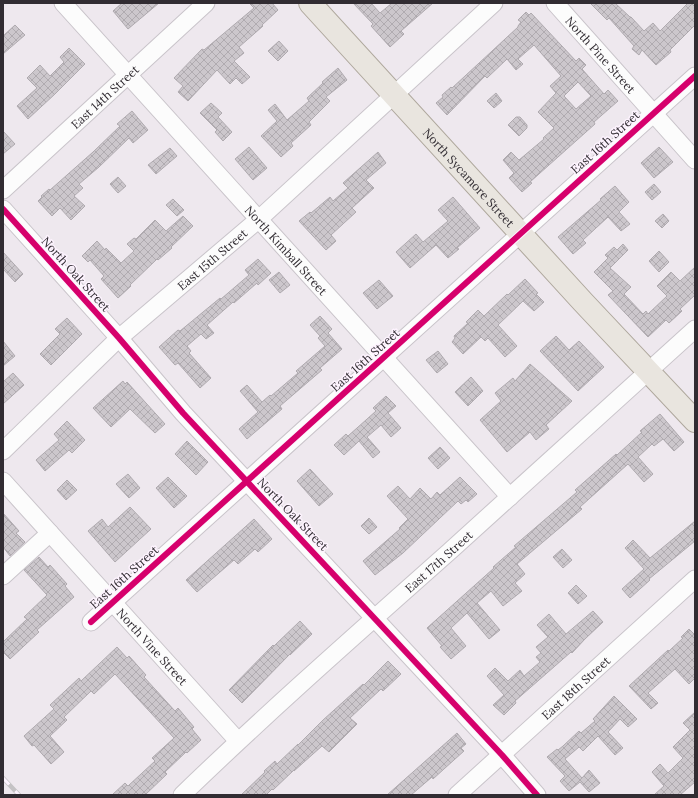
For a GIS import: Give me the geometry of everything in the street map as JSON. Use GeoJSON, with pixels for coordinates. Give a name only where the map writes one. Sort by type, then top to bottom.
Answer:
{"type":"FeatureCollection","features":[{"type":"Feature","properties":{"kind":"main road","name":"North Sycamore Street"},"geometry":{"type":"LineString","coordinates":[[310,3],[695,422]]}},
{"type":"Feature","properties":{"kind":"street","name":"North Kimball Street"},"geometry":{"type":"LineString","coordinates":[[64,3],[510,497]]}},
{"type":"Feature","properties":{"kind":"street","name":"East 14th Street"},"geometry":{"type":"LineString","coordinates":[[3,190],[206,3]]}},
{"type":"Feature","properties":{"kind":"street","name":"East 15th Street"},"geometry":{"type":"LineString","coordinates":[[3,451],[119,338],[259,219],[494,3]]}},
{"type":"Feature","properties":{"kind":"street","name":"North Pine Street"},"geometry":{"type":"LineString","coordinates":[[555,3],[695,160]]}},
{"type":"Feature","properties":{"kind":"street","name":"East 16th Street"},"geometry":{"type":"LineString","coordinates":[[91,622],[695,76]]}},
{"type":"Feature","properties":{"kind":"street","name":"North Oak Street"},"geometry":{"type":"LineString","coordinates":[[3,209],[119,338],[182,413],[374,617],[502,755],[537,795]]}},
{"type":"Feature","properties":{"kind":"street","name":"East 17th Street"},"geometry":{"type":"LineString","coordinates":[[182,795],[238,741],[374,617],[510,497],[695,329]]}},
{"type":"Feature","properties":{"kind":"street","name":"North Vine Street"},"geometry":{"type":"LineString","coordinates":[[3,481],[238,741]]}},
{"type":"Feature","properties":{"kind":"street"},"geometry":{"type":"LineString","coordinates":[[3,576],[50,533]]}},
{"type":"Feature","properties":{"kind":"street","name":"East 18th Street"},"geometry":{"type":"LineString","coordinates":[[457,795],[695,579]]}},
{"type":"Feature","properties":{"kind":"building"},"geometry":{"type":"Polygon","coordinates":[[[122,3],[159,3],[128,29],[113,11],[122,3]]]}},
{"type":"Feature","properties":{"kind":"building"},"geometry":{"type":"Polygon","coordinates":[[[249,3],[272,3],[278,10],[262,25],[263,26],[239,47],[244,53],[234,61],[250,77],[242,84],[236,78],[230,84],[217,70],[188,101],[178,92],[183,86],[174,78],[202,49],[204,50],[254,8],[249,3]]]}},
{"type":"Feature","properties":{"kind":"building"},"geometry":{"type":"Polygon","coordinates":[[[353,3],[371,3],[380,13],[392,3],[433,3],[401,31],[404,34],[390,47],[371,26],[373,24],[353,3]]]}},
{"type":"Feature","properties":{"kind":"building"},"geometry":{"type":"Polygon","coordinates":[[[590,3],[615,3],[644,31],[653,23],[660,31],[688,3],[695,3],[695,25],[670,50],[671,52],[656,65],[642,50],[639,55],[632,49],[634,46],[609,18],[607,20],[590,3]]]}},
{"type":"Feature","properties":{"kind":"building"},"geometry":{"type":"Polygon","coordinates":[[[526,12],[529,15],[531,13],[576,61],[579,58],[586,65],[582,69],[604,94],[608,90],[618,101],[594,122],[595,124],[530,182],[532,183],[522,192],[509,178],[514,173],[503,160],[511,152],[519,160],[544,139],[543,138],[554,128],[538,112],[556,93],[550,86],[561,76],[534,45],[518,59],[523,64],[516,70],[507,59],[487,78],[485,76],[447,115],[436,103],[443,97],[442,95],[451,87],[452,88],[518,27],[521,22],[518,20],[526,12]],[[578,82],[564,96],[576,109],[591,96],[578,82]]]}},
{"type":"Feature","properties":{"kind":"building"},"geometry":{"type":"Polygon","coordinates":[[[15,25],[25,35],[3,54],[3,36],[15,25]]]}},
{"type":"Feature","properties":{"kind":"building"},"geometry":{"type":"Polygon","coordinates":[[[279,41],[288,51],[278,61],[268,51],[279,41]]]}},
{"type":"Feature","properties":{"kind":"building"},"geometry":{"type":"Polygon","coordinates":[[[69,48],[85,64],[28,119],[17,106],[37,88],[27,78],[40,65],[50,76],[64,62],[60,57],[69,48]]]}},
{"type":"Feature","properties":{"kind":"building"},"geometry":{"type":"Polygon","coordinates":[[[338,68],[347,80],[326,97],[330,101],[309,122],[311,125],[291,143],[293,146],[281,157],[261,136],[277,121],[268,110],[275,104],[287,120],[309,101],[307,98],[338,68]]]}},
{"type":"Feature","properties":{"kind":"building"},"geometry":{"type":"Polygon","coordinates":[[[496,93],[502,101],[494,108],[487,101],[496,93]]]}},
{"type":"Feature","properties":{"kind":"building"},"geometry":{"type":"Polygon","coordinates":[[[211,103],[222,113],[218,117],[232,132],[223,141],[215,132],[217,130],[200,113],[211,103]]]}},
{"type":"Feature","properties":{"kind":"building"},"geometry":{"type":"Polygon","coordinates":[[[132,111],[148,130],[133,143],[129,138],[79,184],[83,188],[74,196],[85,206],[71,220],[60,208],[52,216],[38,201],[42,197],[41,196],[49,189],[50,190],[93,152],[120,126],[117,124],[132,111]]]}},
{"type":"Feature","properties":{"kind":"building"},"geometry":{"type":"Polygon","coordinates":[[[516,117],[520,117],[527,125],[527,128],[519,136],[508,125],[516,117]]]}},
{"type":"Feature","properties":{"kind":"building"},"geometry":{"type":"Polygon","coordinates":[[[3,131],[15,144],[3,154],[3,131]]]}},
{"type":"Feature","properties":{"kind":"building"},"geometry":{"type":"Polygon","coordinates":[[[249,147],[267,168],[253,180],[235,159],[249,147]]]}},
{"type":"Feature","properties":{"kind":"building"},"geometry":{"type":"Polygon","coordinates":[[[659,147],[673,162],[654,178],[641,163],[659,147]]]}},
{"type":"Feature","properties":{"kind":"building"},"geometry":{"type":"Polygon","coordinates":[[[170,148],[177,156],[156,174],[148,165],[170,148]]]}},
{"type":"Feature","properties":{"kind":"building"},"geometry":{"type":"Polygon","coordinates":[[[378,152],[386,163],[366,180],[374,188],[352,208],[356,212],[331,235],[336,241],[326,250],[299,221],[330,197],[333,201],[348,188],[343,183],[378,152]]]}},
{"type":"Feature","properties":{"kind":"building"},"geometry":{"type":"Polygon","coordinates":[[[118,177],[126,186],[118,193],[110,184],[118,177]]]}},
{"type":"Feature","properties":{"kind":"building"},"geometry":{"type":"Polygon","coordinates":[[[654,184],[661,192],[652,200],[645,192],[654,184]]]}},
{"type":"Feature","properties":{"kind":"building"},"geometry":{"type":"Polygon","coordinates":[[[615,186],[629,202],[619,212],[630,224],[621,231],[608,217],[583,240],[586,243],[573,254],[558,237],[615,186]]]}},
{"type":"Feature","properties":{"kind":"building"},"geometry":{"type":"Polygon","coordinates":[[[453,197],[480,228],[448,258],[436,245],[410,268],[396,252],[416,234],[423,242],[448,221],[438,210],[453,197]]]}},
{"type":"Feature","properties":{"kind":"building"},"geometry":{"type":"Polygon","coordinates":[[[173,199],[184,210],[177,216],[166,205],[173,199]]]}},
{"type":"Feature","properties":{"kind":"building"},"geometry":{"type":"Polygon","coordinates":[[[663,214],[669,221],[662,228],[655,221],[663,214]]]}},
{"type":"Feature","properties":{"kind":"building"},"geometry":{"type":"Polygon","coordinates":[[[183,216],[193,226],[171,247],[172,248],[158,260],[157,259],[118,298],[101,279],[104,276],[90,260],[88,262],[82,256],[97,241],[105,250],[106,248],[121,263],[134,251],[127,244],[134,238],[136,239],[155,220],[166,231],[183,216]]]}},
{"type":"Feature","properties":{"kind":"building"},"geometry":{"type":"Polygon","coordinates":[[[623,244],[628,250],[610,268],[631,287],[624,294],[643,314],[646,311],[648,314],[667,296],[657,286],[671,272],[680,281],[695,267],[695,295],[680,309],[682,311],[669,323],[666,320],[648,337],[608,295],[613,291],[594,272],[608,258],[605,255],[614,247],[617,250],[623,244]]]}},
{"type":"Feature","properties":{"kind":"building"},"geometry":{"type":"Polygon","coordinates":[[[659,251],[669,262],[659,272],[649,261],[659,251]]]}},
{"type":"Feature","properties":{"kind":"building"},"geometry":{"type":"Polygon","coordinates":[[[3,252],[23,274],[15,282],[3,269],[3,252]]]}},
{"type":"Feature","properties":{"kind":"building"},"geometry":{"type":"Polygon","coordinates":[[[258,259],[271,273],[258,285],[257,283],[234,303],[233,302],[207,325],[214,333],[206,339],[201,334],[187,346],[191,351],[189,353],[211,378],[200,388],[178,363],[175,365],[159,347],[178,330],[180,331],[249,275],[245,270],[258,259]]]}},
{"type":"Feature","properties":{"kind":"building"},"geometry":{"type":"Polygon","coordinates":[[[279,272],[290,285],[280,293],[269,280],[279,272]]]}},
{"type":"Feature","properties":{"kind":"building"},"geometry":{"type":"Polygon","coordinates":[[[525,279],[544,302],[534,311],[523,301],[498,325],[517,346],[505,357],[488,338],[485,341],[481,337],[463,354],[452,342],[455,338],[454,336],[468,323],[466,322],[478,310],[484,316],[525,279]]]}},
{"type":"Feature","properties":{"kind":"building"},"geometry":{"type":"Polygon","coordinates":[[[379,280],[393,296],[377,309],[363,293],[379,280]]]}},
{"type":"Feature","properties":{"kind":"building"},"geometry":{"type":"Polygon","coordinates":[[[320,316],[332,329],[328,333],[342,349],[320,368],[322,370],[280,406],[282,409],[247,439],[239,429],[258,412],[240,391],[247,385],[262,402],[298,373],[296,371],[325,346],[318,338],[320,336],[310,325],[320,316]]]}},
{"type":"Feature","properties":{"kind":"building"},"geometry":{"type":"Polygon","coordinates":[[[67,318],[82,334],[51,365],[40,354],[60,334],[55,329],[67,318]]]}},
{"type":"Feature","properties":{"kind":"building"},"geometry":{"type":"Polygon","coordinates":[[[556,336],[569,350],[579,341],[604,367],[578,391],[540,351],[556,336]]]}},
{"type":"Feature","properties":{"kind":"building"},"geometry":{"type":"Polygon","coordinates":[[[3,341],[15,356],[3,366],[3,341]]]}},
{"type":"Feature","properties":{"kind":"building"},"geometry":{"type":"Polygon","coordinates":[[[438,351],[448,364],[437,373],[426,360],[438,351]]]}},
{"type":"Feature","properties":{"kind":"building"},"geometry":{"type":"Polygon","coordinates":[[[530,364],[572,401],[546,425],[549,429],[536,440],[530,432],[507,452],[480,420],[501,401],[495,393],[513,378],[515,381],[530,364]]]}},
{"type":"Feature","properties":{"kind":"building"},"geometry":{"type":"Polygon","coordinates":[[[13,373],[24,385],[3,404],[3,382],[13,373]]]}},
{"type":"Feature","properties":{"kind":"building"},"geometry":{"type":"Polygon","coordinates":[[[471,377],[483,391],[468,406],[455,392],[471,377]]]}},
{"type":"Feature","properties":{"kind":"building"},"geometry":{"type":"Polygon","coordinates":[[[123,381],[125,384],[127,382],[165,424],[155,433],[130,409],[111,427],[93,408],[123,381]]]}},
{"type":"Feature","properties":{"kind":"building"},"geometry":{"type":"Polygon","coordinates":[[[386,396],[396,406],[388,413],[401,428],[391,437],[381,425],[367,437],[380,452],[373,458],[359,441],[344,455],[334,445],[346,434],[348,436],[376,411],[373,408],[386,396]]]}},
{"type":"Feature","properties":{"kind":"building"},"geometry":{"type":"Polygon","coordinates":[[[660,414],[684,442],[674,451],[663,439],[654,446],[652,444],[638,457],[653,474],[644,482],[628,464],[580,507],[582,509],[517,564],[525,574],[515,583],[522,591],[503,606],[491,591],[477,603],[500,630],[489,639],[467,613],[451,628],[466,646],[451,659],[440,647],[442,646],[427,628],[494,568],[493,567],[516,547],[514,546],[577,492],[575,490],[616,454],[617,455],[642,432],[640,431],[660,414]]]}},
{"type":"Feature","properties":{"kind":"building"},"geometry":{"type":"Polygon","coordinates":[[[67,421],[85,440],[72,453],[69,450],[45,471],[36,460],[59,440],[54,434],[67,421]]]}},
{"type":"Feature","properties":{"kind":"building"},"geometry":{"type":"Polygon","coordinates":[[[187,441],[208,462],[196,475],[175,454],[187,441]]]}},
{"type":"Feature","properties":{"kind":"building"},"geometry":{"type":"Polygon","coordinates":[[[440,447],[450,458],[438,469],[428,458],[440,447]]]}},
{"type":"Feature","properties":{"kind":"building"},"geometry":{"type":"Polygon","coordinates":[[[310,469],[333,494],[319,506],[297,481],[310,469]]]}},
{"type":"Feature","properties":{"kind":"building"},"geometry":{"type":"Polygon","coordinates":[[[128,474],[140,488],[129,498],[116,484],[128,474]]]}},
{"type":"Feature","properties":{"kind":"building"},"geometry":{"type":"Polygon","coordinates":[[[168,477],[187,496],[174,508],[156,488],[168,477]]]}},
{"type":"Feature","properties":{"kind":"building"},"geometry":{"type":"Polygon","coordinates":[[[460,477],[477,494],[468,502],[466,500],[461,504],[458,501],[403,553],[375,575],[363,561],[400,529],[399,528],[408,519],[387,496],[398,486],[410,499],[420,488],[431,499],[437,492],[440,495],[460,477]]]}},
{"type":"Feature","properties":{"kind":"building"},"geometry":{"type":"Polygon","coordinates":[[[67,480],[77,490],[66,500],[57,490],[67,480]]]}},
{"type":"Feature","properties":{"kind":"building"},"geometry":{"type":"Polygon","coordinates":[[[130,507],[151,529],[115,562],[88,531],[102,519],[108,527],[130,507]]]}},
{"type":"Feature","properties":{"kind":"building"},"geometry":{"type":"Polygon","coordinates":[[[3,513],[19,531],[16,533],[25,542],[10,556],[3,547],[3,513]]]}},
{"type":"Feature","properties":{"kind":"building"},"geometry":{"type":"Polygon","coordinates":[[[369,518],[377,527],[369,534],[361,526],[369,518]]]}},
{"type":"Feature","properties":{"kind":"building"},"geometry":{"type":"Polygon","coordinates":[[[254,519],[272,539],[258,552],[255,549],[238,564],[234,560],[197,592],[186,580],[254,519]]]}},
{"type":"Feature","properties":{"kind":"building"},"geometry":{"type":"Polygon","coordinates":[[[695,521],[695,541],[649,579],[650,580],[630,598],[622,589],[644,569],[625,548],[633,540],[650,558],[695,521]]]}},
{"type":"Feature","properties":{"kind":"building"},"geometry":{"type":"Polygon","coordinates":[[[562,549],[572,560],[563,568],[553,557],[562,549]]]}},
{"type":"Feature","properties":{"kind":"building"},"geometry":{"type":"Polygon","coordinates":[[[39,557],[48,567],[50,565],[67,584],[65,586],[74,597],[37,630],[39,632],[10,659],[3,652],[3,642],[27,619],[24,617],[47,595],[24,570],[39,557]]]}},
{"type":"Feature","properties":{"kind":"building"},"geometry":{"type":"Polygon","coordinates":[[[576,585],[587,596],[578,604],[568,593],[576,585]]]}},
{"type":"Feature","properties":{"kind":"building"},"geometry":{"type":"Polygon","coordinates":[[[593,611],[603,622],[572,653],[571,652],[515,701],[516,703],[504,715],[493,705],[504,695],[487,676],[495,668],[508,681],[520,670],[524,676],[540,662],[536,657],[541,653],[536,647],[548,637],[537,625],[549,614],[566,634],[593,611]]]}},
{"type":"Feature","properties":{"kind":"building"},"geometry":{"type":"Polygon","coordinates":[[[300,621],[312,634],[290,654],[242,703],[229,690],[273,645],[274,646],[300,621]]]}},
{"type":"Feature","properties":{"kind":"building"},"geometry":{"type":"Polygon","coordinates":[[[689,629],[695,635],[695,678],[689,684],[675,669],[648,693],[658,703],[651,709],[629,686],[683,638],[681,637],[689,629]]]}},
{"type":"Feature","properties":{"kind":"building"},"geometry":{"type":"Polygon","coordinates":[[[117,647],[127,658],[129,656],[146,675],[144,677],[175,711],[178,708],[194,727],[192,729],[201,740],[165,772],[167,774],[145,795],[112,795],[125,783],[128,786],[155,761],[152,758],[174,738],[115,674],[94,694],[91,691],[64,717],[67,720],[50,736],[64,752],[51,764],[24,736],[54,709],[50,705],[79,678],[81,681],[117,647]]]}},
{"type":"Feature","properties":{"kind":"building"},"geometry":{"type":"Polygon","coordinates":[[[388,661],[401,674],[383,691],[381,689],[350,718],[357,724],[329,752],[322,746],[266,795],[241,795],[265,772],[264,771],[275,761],[277,764],[323,720],[363,684],[364,685],[388,661]]]}},
{"type":"Feature","properties":{"kind":"building"},"geometry":{"type":"Polygon","coordinates":[[[614,696],[637,719],[628,727],[620,719],[608,732],[623,748],[615,755],[598,736],[583,751],[579,747],[565,759],[582,778],[589,770],[600,783],[589,792],[580,782],[569,791],[560,781],[565,776],[547,757],[563,746],[579,731],[581,733],[595,721],[593,719],[614,696]]]}},
{"type":"Feature","properties":{"kind":"building"},"geometry":{"type":"Polygon","coordinates":[[[695,712],[695,782],[680,795],[654,795],[664,786],[652,772],[660,764],[668,773],[683,758],[673,747],[690,730],[683,723],[695,712]]]}},
{"type":"Feature","properties":{"kind":"building"},"geometry":{"type":"Polygon","coordinates":[[[457,733],[466,744],[461,748],[464,751],[433,779],[432,777],[411,795],[387,795],[457,733]]]}},
{"type":"Feature","properties":{"kind":"railway"},"geometry":{"type":"LineString","coordinates":[[3,778],[19,795]]}},
{"type":"Feature","properties":{"kind":"cycle path"},"geometry":{"type":"LineString","coordinates":[[91,622],[695,76]]}},
{"type":"Feature","properties":{"kind":"cycle path"},"geometry":{"type":"LineString","coordinates":[[3,209],[119,338],[183,413],[502,755],[537,795]]}}]}
